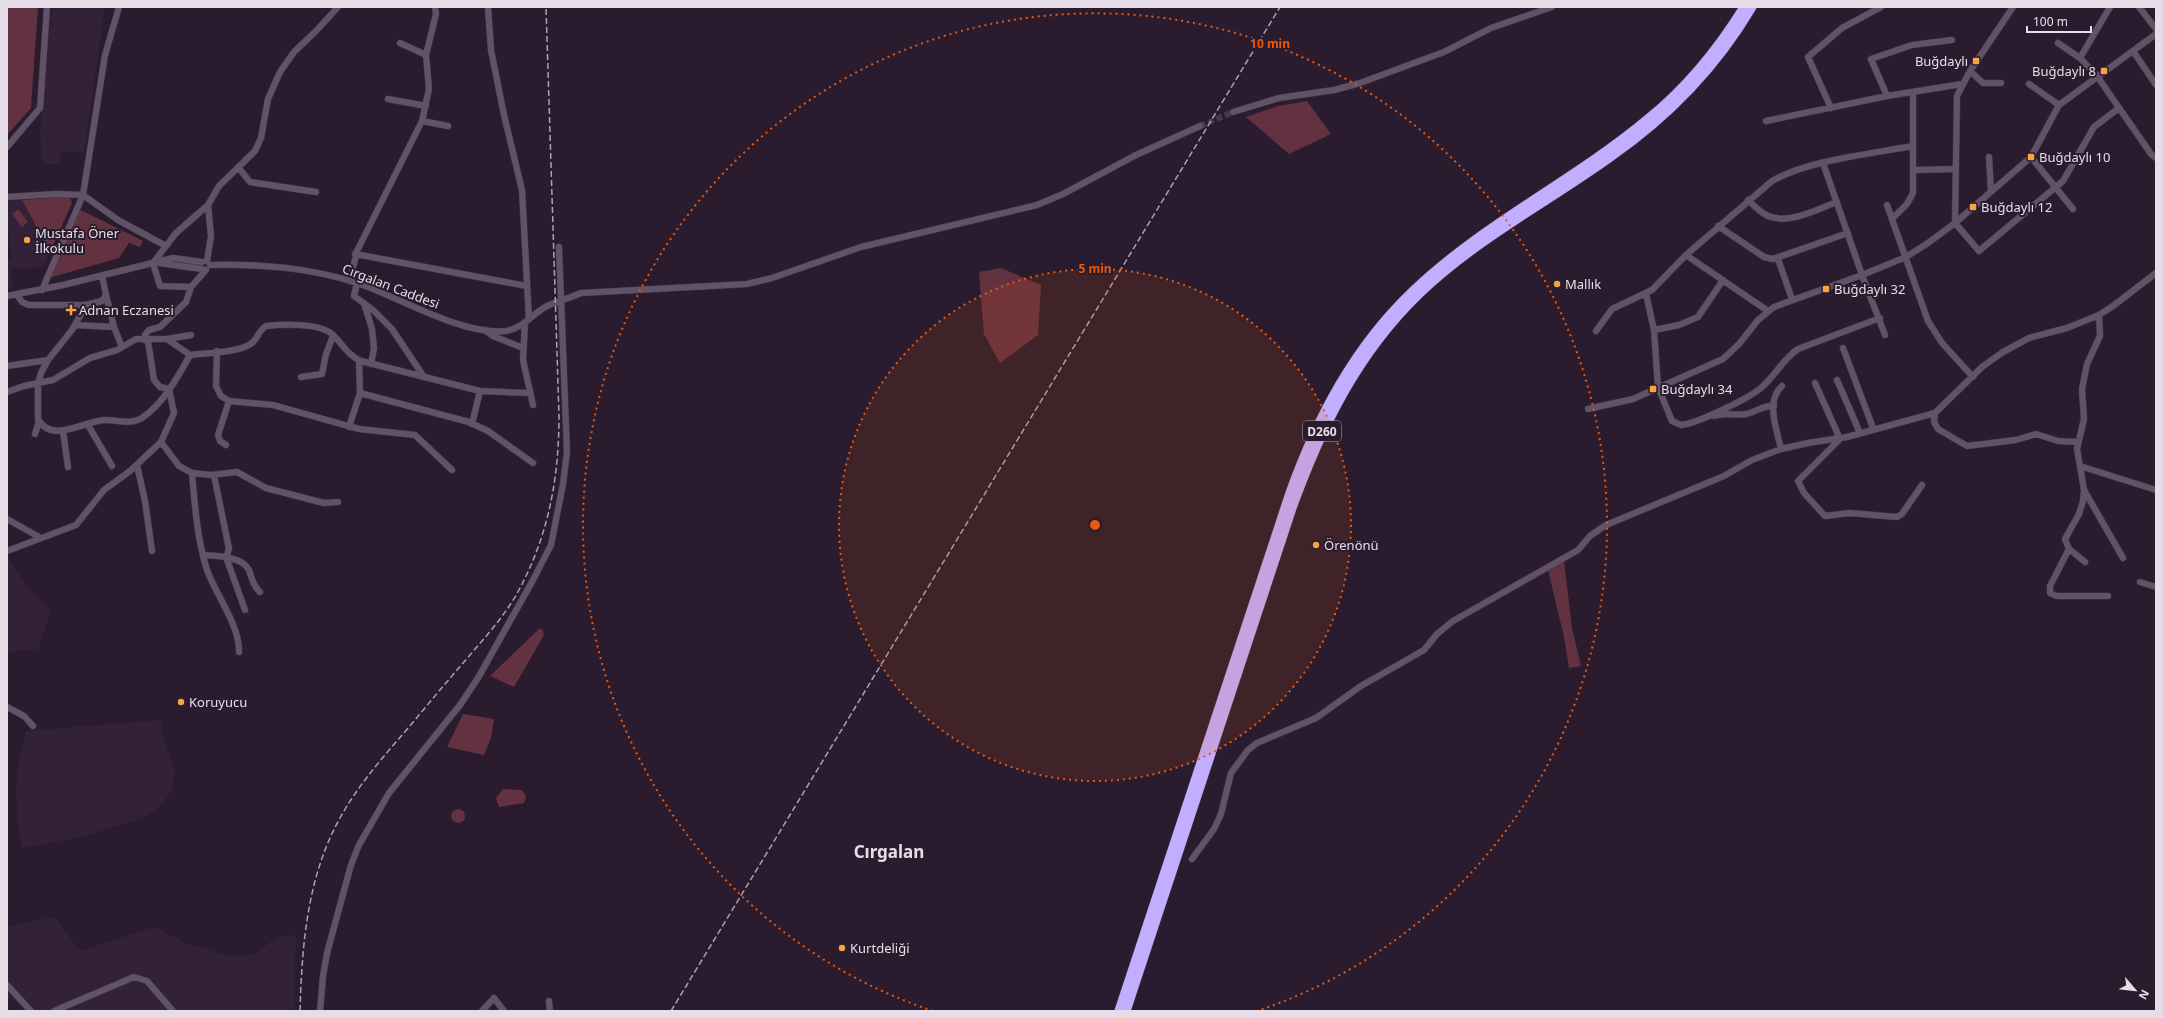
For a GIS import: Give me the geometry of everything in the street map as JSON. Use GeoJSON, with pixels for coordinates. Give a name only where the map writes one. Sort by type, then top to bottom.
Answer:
{"type":"FeatureCollection","features":[{"type":"Feature","properties":{"kind":"highway","name":"D260"},"geometry":{"type":"LineString","coordinates":[[1119,1011],[1292,487],[1316,427],[1346,373],[1387,317],[1412,291],[1446,262],[1482,234],[1606,152],[1663,106],[1711,55],[1744,7]]}},
{"type":"Feature","properties":{"kind":"highway","name":"D260"},"geometry":{"type":"LineString","coordinates":[[1126,1011],[1292,508],[1317,442],[1348,382],[1390,325],[1440,276],[1484,242],[1610,158],[1676,104],[1716,60],[1752,7]]}},
{"type":"Feature","properties":{"kind":"street"},"geometry":{"type":"LineString","coordinates":[[7,147],[40,108],[47,7]]}},
{"type":"Feature","properties":{"kind":"street"},"geometry":{"type":"LineString","coordinates":[[42,290],[83,195],[105,55],[119,7]]}},
{"type":"Feature","properties":{"kind":"street"},"geometry":{"type":"LineString","coordinates":[[191,287],[160,286],[153,263],[176,233],[208,205],[216,190],[252,154],[259,142],[268,99],[282,68],[294,52],[338,7]]}},
{"type":"Feature","properties":{"kind":"street"},"geometry":{"type":"LineString","coordinates":[[424,377],[392,329],[364,303],[354,296],[354,282],[355,254],[422,121],[429,84],[426,55],[436,14],[435,7]]}},
{"type":"Feature","properties":{"kind":"street"},"geometry":{"type":"LineString","coordinates":[[488,7],[491,50],[504,115],[522,190],[527,286],[527,321],[523,348],[524,368],[533,405]]}},
{"type":"Feature","properties":{"kind":"street"},"geometry":{"type":"LineString","coordinates":[[1233,112],[1279,98],[1334,90],[1360,83],[1444,52],[1491,28],[1552,7]]}},
{"type":"Feature","properties":{"kind":"street"},"geometry":{"type":"LineString","coordinates":[[1831,108],[1808,57],[1842,28],[1881,7]]}},
{"type":"Feature","properties":{"kind":"street"},"geometry":{"type":"LineString","coordinates":[[2013,7],[1962,84],[1956,102],[1956,223],[1979,251],[2063,181],[2094,127],[2120,108]]}},
{"type":"Feature","properties":{"kind":"street"},"geometry":{"type":"LineString","coordinates":[[2080,58],[2110,7]]}},
{"type":"Feature","properties":{"kind":"street"},"geometry":{"type":"LineString","coordinates":[[2138,7],[2156,29]]}},
{"type":"Feature","properties":{"kind":"street"},"geometry":{"type":"LineString","coordinates":[[1588,409],[1625,401],[1723,359],[1735,349],[1754,324],[1768,311],[1792,299],[1862,275],[1906,257],[1928,243],[1956,223],[2031,157],[2059,105],[2156,34]]}},
{"type":"Feature","properties":{"kind":"street"},"geometry":{"type":"LineString","coordinates":[[1887,96],[1871,59],[1912,45],[1952,40]]}},
{"type":"Feature","properties":{"kind":"street"},"geometry":{"type":"LineString","coordinates":[[400,43],[426,55]]}},
{"type":"Feature","properties":{"kind":"street"},"geometry":{"type":"LineString","coordinates":[[2058,43],[2080,58],[2097,76],[2151,154],[2156,158]]}},
{"type":"Feature","properties":{"kind":"street"},"geometry":{"type":"LineString","coordinates":[[2134,51],[2155,83]]}},
{"type":"Feature","properties":{"kind":"street"},"geometry":{"type":"LineString","coordinates":[[1970,71],[1983,83],[2001,83]]}},
{"type":"Feature","properties":{"kind":"street"},"geometry":{"type":"LineString","coordinates":[[1766,121],[1887,96],[1962,84]]}},
{"type":"Feature","properties":{"kind":"street"},"geometry":{"type":"LineString","coordinates":[[2028,84],[2059,105]]}},
{"type":"Feature","properties":{"kind":"street"},"geometry":{"type":"LineString","coordinates":[[1892,219],[1911,197],[1913,170],[1913,92]]}},
{"type":"Feature","properties":{"kind":"street"},"geometry":{"type":"LineString","coordinates":[[388,98],[426,106]]}},
{"type":"Feature","properties":{"kind":"street"},"geometry":{"type":"LineString","coordinates":[[422,121],[448,126]]}},
{"type":"Feature","properties":{"kind":"street"},"geometry":{"type":"LineString","coordinates":[[562,302],[581,293],[731,286],[772,278],[861,247],[1044,202],[1136,155],[1200,126]]}},
{"type":"Feature","properties":{"kind":"street"},"geometry":{"type":"LineString","coordinates":[[1596,331],[1606,316],[1615,307],[1646,294],[1657,286],[1686,255],[1718,226],[1762,188],[1778,178],[1823,163],[1913,146]]}},
{"type":"Feature","properties":{"kind":"street"},"geometry":{"type":"LineString","coordinates":[[1989,157],[1991,191]]}},
{"type":"Feature","properties":{"kind":"street"},"geometry":{"type":"LineString","coordinates":[[2031,157],[2073,210]]}},
{"type":"Feature","properties":{"kind":"street"},"geometry":{"type":"LineString","coordinates":[[1823,163],[1862,275],[1886,335]]}},
{"type":"Feature","properties":{"kind":"street"},"geometry":{"type":"LineString","coordinates":[[238,167],[250,182],[316,192]]}},
{"type":"Feature","properties":{"kind":"street"},"geometry":{"type":"LineString","coordinates":[[1913,170],[1956,169]]}},
{"type":"Feature","properties":{"kind":"street"},"geometry":{"type":"LineString","coordinates":[[7,197],[57,194],[83,195],[118,220],[166,246]]}},
{"type":"Feature","properties":{"kind":"street"},"geometry":{"type":"LineString","coordinates":[[1748,200],[1766,215],[1781,219],[1792,217],[1837,202]]}},
{"type":"Feature","properties":{"kind":"street"},"geometry":{"type":"LineString","coordinates":[[169,389],[158,386],[154,380],[145,335],[148,331],[160,327],[186,302],[191,287],[205,265],[211,236],[208,205]]}},
{"type":"Feature","properties":{"kind":"street"},"geometry":{"type":"LineString","coordinates":[[1887,205],[1906,257],[1920,304],[1932,328],[1944,345],[1973,377]]}},
{"type":"Feature","properties":{"kind":"street"},"geometry":{"type":"LineString","coordinates":[[1718,226],[1764,257],[1770,259],[1778,259],[1848,233]]}},
{"type":"Feature","properties":{"kind":"street"},"geometry":{"type":"LineString","coordinates":[[320,1011],[322,976],[327,953],[351,866],[362,839],[390,793],[460,705],[478,678],[506,631],[551,545],[563,484],[567,452],[559,247]]}},
{"type":"Feature","properties":{"kind":"street"},"geometry":{"type":"LineString","coordinates":[[355,254],[527,286]]}},
{"type":"Feature","properties":{"kind":"street"},"geometry":{"type":"LineString","coordinates":[[1686,255],[1768,311]]}},
{"type":"Feature","properties":{"kind":"street"},"geometry":{"type":"LineString","coordinates":[[1778,259],[1792,299]]}},
{"type":"Feature","properties":{"kind":"street","name":"Cırgalan Caddesi"},"geometry":{"type":"LineString","coordinates":[[7,296],[42,290],[153,263],[278,266],[354,282],[448,320],[484,330],[508,330],[527,321],[543,308],[562,302]]}},
{"type":"Feature","properties":{"kind":"street"},"geometry":{"type":"LineString","coordinates":[[1192,859],[1214,830],[1221,814],[1234,768],[1253,747],[1316,718],[1355,689],[1424,650],[1437,634],[1453,621],[1578,550],[1590,536],[1606,525],[1724,476],[1752,460],[1781,449],[1860,434],[1873,428],[1935,413],[1995,357],[2020,342],[2067,328],[2099,315],[2114,306],[2156,273]]}},
{"type":"Feature","properties":{"kind":"street"},"geometry":{"type":"LineString","coordinates":[[102,275],[114,327],[122,347]]}},
{"type":"Feature","properties":{"kind":"street"},"geometry":{"type":"LineString","coordinates":[[1654,330],[1675,326],[1698,317],[1723,280]]}},
{"type":"Feature","properties":{"kind":"street"},"geometry":{"type":"LineString","coordinates":[[1646,294],[1654,330],[1658,387],[1672,421],[1675,424],[1685,425],[1757,391],[1798,348],[1880,318]]}},
{"type":"Feature","properties":{"kind":"street"},"geometry":{"type":"LineString","coordinates":[[17,295],[22,302],[27,304],[86,305],[102,301],[106,295]]}},
{"type":"Feature","properties":{"kind":"street"},"geometry":{"type":"LineString","coordinates":[[364,303],[372,329],[374,348],[371,364]]}},
{"type":"Feature","properties":{"kind":"street"},"geometry":{"type":"LineString","coordinates":[[35,434],[39,421],[38,384],[48,360],[75,325],[86,305]]}},
{"type":"Feature","properties":{"kind":"street"},"geometry":{"type":"LineString","coordinates":[[2099,315],[2100,336],[2087,364],[2082,386],[2084,419],[2078,442],[2080,466],[2084,490],[2123,558]]}},
{"type":"Feature","properties":{"kind":"street"},"geometry":{"type":"LineString","coordinates":[[75,325],[114,327]]}},
{"type":"Feature","properties":{"kind":"street"},"geometry":{"type":"LineString","coordinates":[[167,340],[190,355],[217,352],[250,344],[262,328],[268,326],[313,326],[323,329],[333,336],[351,355],[359,361],[480,391],[529,393]]}},
{"type":"Feature","properties":{"kind":"street"},"geometry":{"type":"LineString","coordinates":[[484,330],[493,336],[523,348]]}},
{"type":"Feature","properties":{"kind":"street"},"geometry":{"type":"LineString","coordinates":[[7,392],[24,386],[53,380],[90,358],[122,347],[133,340],[167,340],[190,335]]}},
{"type":"Feature","properties":{"kind":"street"},"geometry":{"type":"LineString","coordinates":[[301,377],[322,374],[326,354],[333,336]]}},
{"type":"Feature","properties":{"kind":"street"},"geometry":{"type":"LineString","coordinates":[[1843,348],[1873,428]]}},
{"type":"Feature","properties":{"kind":"street"},"geometry":{"type":"LineString","coordinates":[[217,352],[216,386],[221,396],[229,401],[273,405],[368,431],[399,432],[416,435],[452,470]]}},
{"type":"Feature","properties":{"kind":"street"},"geometry":{"type":"LineString","coordinates":[[39,421],[48,429],[63,431],[105,420],[126,422],[137,420],[156,407],[190,355]]}},
{"type":"Feature","properties":{"kind":"street"},"geometry":{"type":"LineString","coordinates":[[7,366],[48,360]]}},
{"type":"Feature","properties":{"kind":"street"},"geometry":{"type":"LineString","coordinates":[[349,427],[360,393],[359,361]]}},
{"type":"Feature","properties":{"kind":"street"},"geometry":{"type":"LineString","coordinates":[[1837,380],[1860,434]]}},
{"type":"Feature","properties":{"kind":"street"},"geometry":{"type":"LineString","coordinates":[[1815,382],[1840,438],[1838,443],[1798,481],[1804,493],[1822,515],[1829,517],[1849,513],[1899,516],[1922,485]]}},
{"type":"Feature","properties":{"kind":"street"},"geometry":{"type":"LineString","coordinates":[[1781,449],[1774,406],[1776,393],[1782,386]]}},
{"type":"Feature","properties":{"kind":"street"},"geometry":{"type":"LineString","coordinates":[[7,551],[39,537],[76,525],[104,490],[137,465],[161,442],[174,413],[169,389]]}},
{"type":"Feature","properties":{"kind":"street"},"geometry":{"type":"LineString","coordinates":[[472,424],[480,391]]}},
{"type":"Feature","properties":{"kind":"street"},"geometry":{"type":"LineString","coordinates":[[360,393],[472,424],[488,431],[533,463]]}},
{"type":"Feature","properties":{"kind":"street"},"geometry":{"type":"LineString","coordinates":[[226,445],[220,441],[218,435],[229,401]]}},
{"type":"Feature","properties":{"kind":"street"},"geometry":{"type":"LineString","coordinates":[[1704,417],[1706,419],[1725,413],[1745,414],[1763,407],[1774,406]]}},
{"type":"Feature","properties":{"kind":"street"},"geometry":{"type":"LineString","coordinates":[[1935,413],[1934,422],[1938,429],[1968,446],[2016,440],[2036,434],[2058,441],[2078,442]]}},
{"type":"Feature","properties":{"kind":"street"},"geometry":{"type":"LineString","coordinates":[[88,424],[112,466]]}},
{"type":"Feature","properties":{"kind":"street"},"geometry":{"type":"LineString","coordinates":[[63,431],[68,467]]}},
{"type":"Feature","properties":{"kind":"street"},"geometry":{"type":"LineString","coordinates":[[161,442],[179,466],[192,473],[214,475],[236,472],[266,488],[324,503],[338,502]]}},
{"type":"Feature","properties":{"kind":"street"},"geometry":{"type":"LineString","coordinates":[[137,465],[145,500],[152,552]]}},
{"type":"Feature","properties":{"kind":"street"},"geometry":{"type":"LineString","coordinates":[[2080,466],[2156,490]]}},
{"type":"Feature","properties":{"kind":"street"},"geometry":{"type":"LineString","coordinates":[[192,473],[199,538],[203,555],[214,586],[236,631],[239,652]]}},
{"type":"Feature","properties":{"kind":"street"},"geometry":{"type":"LineString","coordinates":[[214,475],[230,549],[226,557],[245,610]]}},
{"type":"Feature","properties":{"kind":"street"},"geometry":{"type":"LineString","coordinates":[[2084,490],[2080,509],[2065,537],[2069,549],[2084,562]]}},
{"type":"Feature","properties":{"kind":"street"},"geometry":{"type":"LineString","coordinates":[[7,519],[39,537]]}},
{"type":"Feature","properties":{"kind":"street"},"geometry":{"type":"LineString","coordinates":[[2069,549],[2051,584],[2050,593],[2057,596],[2108,596]]}},
{"type":"Feature","properties":{"kind":"street"},"geometry":{"type":"LineString","coordinates":[[203,555],[226,557],[245,565],[254,584],[260,592]]}},
{"type":"Feature","properties":{"kind":"street"},"geometry":{"type":"LineString","coordinates":[[2140,582],[2156,587]]}},
{"type":"Feature","properties":{"kind":"street"},"geometry":{"type":"LineString","coordinates":[[7,707],[24,716],[33,726]]}},
{"type":"Feature","properties":{"kind":"street"},"geometry":{"type":"LineString","coordinates":[[54,1011],[134,977],[147,981],[173,1011]]}},
{"type":"Feature","properties":{"kind":"street"},"geometry":{"type":"LineString","coordinates":[[7,985],[31,1011]]}},
{"type":"Feature","properties":{"kind":"street"},"geometry":{"type":"LineString","coordinates":[[482,1011],[494,998],[504,1011]]}},
{"type":"Feature","properties":{"kind":"street"},"geometry":{"type":"LineString","coordinates":[[549,1001],[550,1011]]}},
{"type":"Feature","properties":{"kind":"shaded area"},"geometry":{"type":"Polygon","coordinates":[[[7,7],[38,7],[31,108],[7,135],[7,7]]]}},
{"type":"Feature","properties":{"kind":"shaded area"},"geometry":{"type":"Polygon","coordinates":[[[52,7],[105,7],[84,152],[60,152],[61,164],[46,164],[42,160],[40,132],[52,7]]]}},
{"type":"Feature","properties":{"kind":"shaded area"},"geometry":{"type":"Polygon","coordinates":[[[1307,101],[1331,134],[1289,154],[1246,117],[1278,106],[1307,101]]]}},
{"type":"Feature","properties":{"kind":"shaded area"},"geometry":{"type":"Polygon","coordinates":[[[67,197],[71,199],[72,203],[50,252],[22,200],[67,197]]]}},
{"type":"Feature","properties":{"kind":"shaded area","name":"Mustafa Öner İlkokulu"},"geometry":{"type":"Polygon","coordinates":[[[22,200],[50,252],[43,267],[11,268],[12,288],[7,288],[7,260],[11,260],[9,229],[7,228],[7,201],[22,200]]]}},
{"type":"Feature","properties":{"kind":"shaded area"},"geometry":{"type":"Polygon","coordinates":[[[77,208],[143,241],[140,247],[129,243],[119,258],[45,279],[77,208]]]}},
{"type":"Feature","properties":{"kind":"shaded area"},"geometry":{"type":"Polygon","coordinates":[[[18,209],[28,222],[22,227],[12,214],[18,209]]]}},
{"type":"Feature","properties":{"kind":"shaded area"},"geometry":{"type":"Polygon","coordinates":[[[1001,268],[1041,285],[1038,335],[1000,363],[984,334],[979,272],[1001,268]]]}},
{"type":"Feature","properties":{"kind":"shaded area"},"geometry":{"type":"Polygon","coordinates":[[[7,556],[29,588],[51,610],[38,649],[7,652],[7,556]]]}},
{"type":"Feature","properties":{"kind":"shaded area"},"geometry":{"type":"Polygon","coordinates":[[[1564,561],[1572,628],[1581,666],[1569,668],[1564,637],[1548,570],[1564,561]]]}},
{"type":"Feature","properties":{"kind":"shaded area"},"geometry":{"type":"Polygon","coordinates":[[[539,629],[542,629],[544,635],[514,687],[490,676],[539,629]]]}},
{"type":"Feature","properties":{"kind":"shaded area"},"geometry":{"type":"Polygon","coordinates":[[[463,714],[494,719],[491,738],[484,755],[447,747],[463,714]]]}},
{"type":"Feature","properties":{"kind":"shaded area"},"geometry":{"type":"Polygon","coordinates":[[[161,720],[162,733],[175,774],[171,792],[157,810],[141,819],[81,837],[22,848],[18,826],[16,792],[19,761],[26,731],[161,720]]]}},
{"type":"Feature","properties":{"kind":"shaded area"},"geometry":{"type":"Polygon","coordinates":[[[503,789],[522,790],[526,797],[524,803],[499,807],[496,798],[503,789]]]}},
{"type":"Feature","properties":{"kind":"shaded area"},"geometry":{"type":"Polygon","coordinates":[[[458,809],[463,811],[465,816],[463,821],[458,823],[453,821],[451,816],[453,811],[458,809]]]}},
{"type":"Feature","properties":{"kind":"shaded area"},"geometry":{"type":"Polygon","coordinates":[[[55,917],[80,951],[154,927],[185,943],[233,957],[247,956],[256,953],[277,937],[296,935],[294,1011],[25,1011],[14,1000],[7,1001],[7,926],[55,917]]]}},
{"type":"Feature","properties":{"kind":"tunnel"},"geometry":{"type":"LineString","coordinates":[[1200,126],[1233,112]]}},
{"type":"Feature","properties":{"kind":"railway"},"geometry":{"type":"LineString","coordinates":[[300,1011],[302,961],[308,912],[320,864],[340,818],[372,771],[503,615],[520,588],[530,567],[545,525],[554,483],[559,439],[546,7]]}},
{"type":"Feature","properties":{"kind":"railway"},"geometry":{"type":"LineString","coordinates":[[671,1011],[1280,7]]}},
{"type":"Feature","properties":{"kind":"place","name":"Buğdaylı"},"geometry":{"type":"Point","coordinates":[1976,61]}},
{"type":"Feature","properties":{"kind":"place","name":"Buğdaylı 8"},"geometry":{"type":"Point","coordinates":[2104,71]}},
{"type":"Feature","properties":{"kind":"place","name":"Buğdaylı 10"},"geometry":{"type":"Point","coordinates":[2031,157]}},
{"type":"Feature","properties":{"kind":"place","name":"Buğdaylı 12"},"geometry":{"type":"Point","coordinates":[1973,207]}},
{"type":"Feature","properties":{"kind":"place","name":"Mustafa Öner İlkokulu"},"geometry":{"type":"Point","coordinates":[27,240]}},
{"type":"Feature","properties":{"kind":"place","name":"Mallık"},"geometry":{"type":"Point","coordinates":[1557,284]}},
{"type":"Feature","properties":{"kind":"place","name":"Buğdaylı 32"},"geometry":{"type":"Point","coordinates":[1826,289]}},
{"type":"Feature","properties":{"kind":"place","name":"Adnan Eczanesi"},"geometry":{"type":"Point","coordinates":[71,310]}},
{"type":"Feature","properties":{"kind":"place","name":"Buğdaylı 34"},"geometry":{"type":"Point","coordinates":[1653,389]}},
{"type":"Feature","properties":{"kind":"place","name":"Örenönü"},"geometry":{"type":"Point","coordinates":[1316,545]}},
{"type":"Feature","properties":{"kind":"place","name":"Koruyucu"},"geometry":{"type":"Point","coordinates":[181,702]}},
{"type":"Feature","properties":{"kind":"place","name":"Kurtdeliği"},"geometry":{"type":"Point","coordinates":[842,948]}},
{"type":"Feature","properties":{"kind":"district","name":"Cırgalan"},"geometry":{"type":"Point","coordinates":[889,851]}}]}
